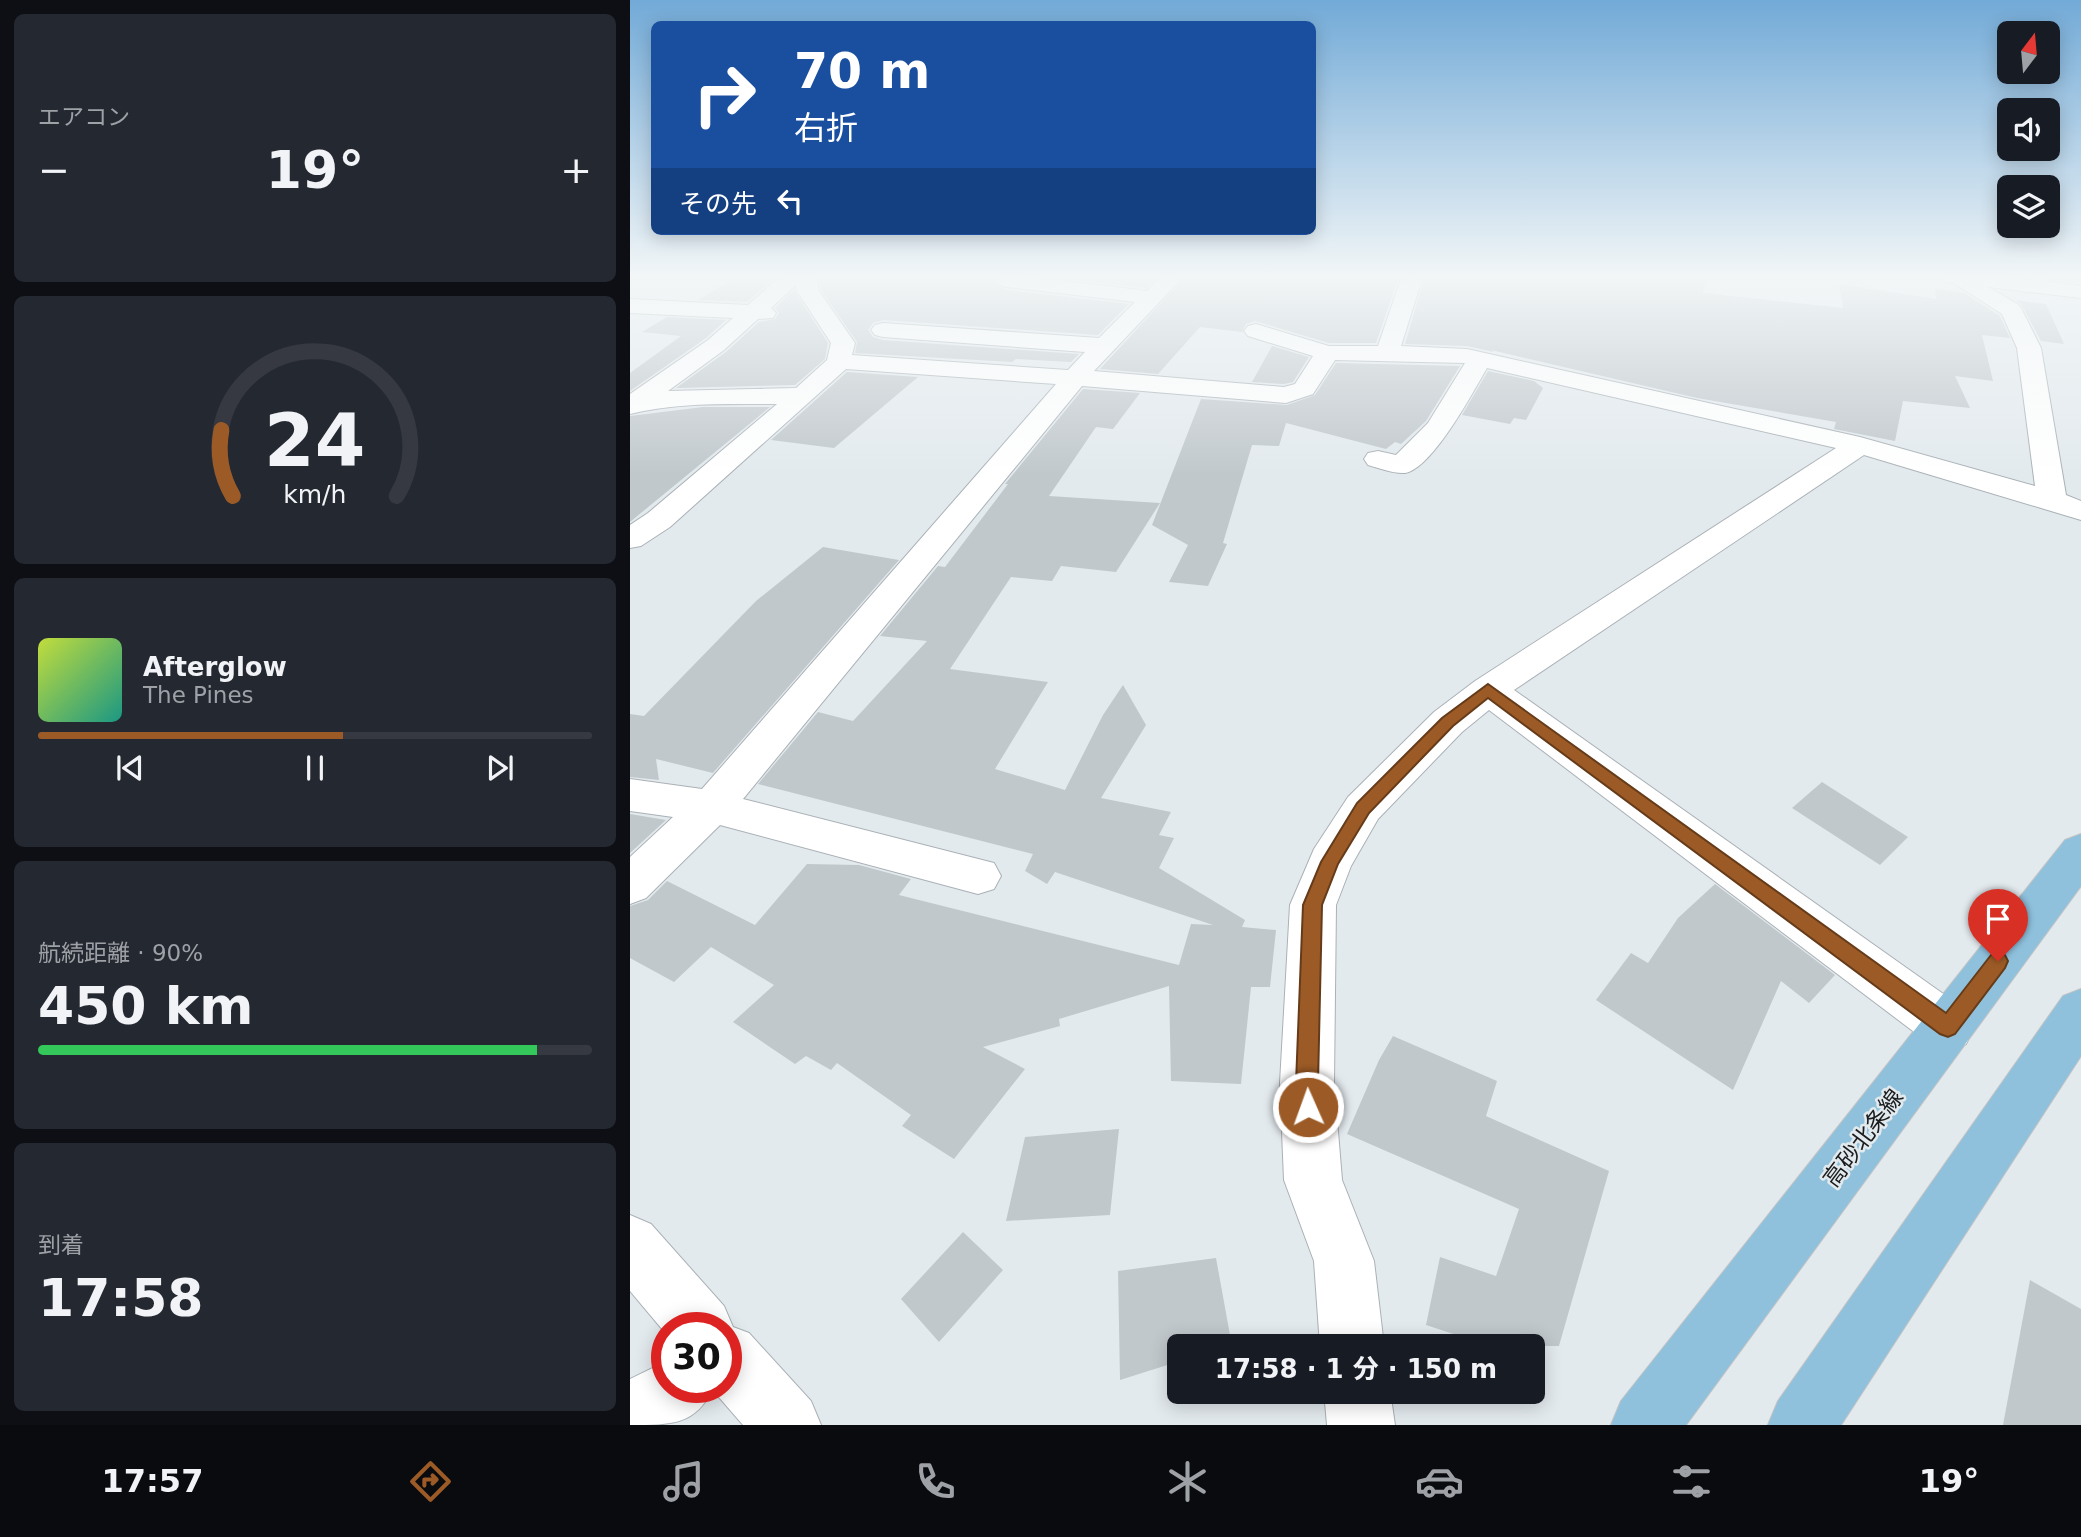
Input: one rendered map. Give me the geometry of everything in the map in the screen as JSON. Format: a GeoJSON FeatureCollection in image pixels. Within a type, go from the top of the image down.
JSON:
{"type":"FeatureCollection","features":[{"type":"Feature","properties":{"kind":"main road","name":"高砂北条線"},"geometry":{"type":"LineString","coordinates":[[1646,1425],[2081,852]]}},
{"type":"Feature","properties":{"kind":"main road"},"geometry":{"type":"LineString","coordinates":[[1802,1425],[2081,1012]]}},
{"type":"Feature","properties":{"kind":"street"},"geometry":{"type":"LineString","coordinates":[[633,404],[719,342]]}},
{"type":"Feature","properties":{"kind":"street"},"geometry":{"type":"LineString","coordinates":[[630,539],[659,520],[802,396],[839,361],[843,342]]}},
{"type":"Feature","properties":{"kind":"street"},"geometry":{"type":"LineString","coordinates":[[953,370],[982,342]]}},
{"type":"Feature","properties":{"kind":"street"},"geometry":{"type":"LineString","coordinates":[[1060,342],[1105,346]]}},
{"type":"Feature","properties":{"kind":"street"},"geometry":{"type":"LineString","coordinates":[[630,885],[712,807],[1108,342]]}},
{"type":"Feature","properties":{"kind":"street"},"geometry":{"type":"LineString","coordinates":[[1299,342],[1320,351],[1426,353],[1480,359],[1860,445],[2052,500],[2081,511]]}},
{"type":"Feature","properties":{"kind":"street"},"geometry":{"type":"LineString","coordinates":[[839,361],[1286,395],[1304,390],[1320,351],[1317,342]]}},
{"type":"Feature","properties":{"kind":"street"},"geometry":{"type":"LineString","coordinates":[[1387,353],[1391,342]]}},
{"type":"Feature","properties":{"kind":"street"},"geometry":{"type":"LineString","coordinates":[[2026,342],[2052,500]]}},
{"type":"Feature","properties":{"kind":"street"},"geometry":{"type":"LineString","coordinates":[[1378,459],[1402,465],[1439,428],[1480,359]]}},
{"type":"Feature","properties":{"kind":"street"},"geometry":{"type":"LineString","coordinates":[[633,404],[687,397],[802,396]]}},
{"type":"Feature","properties":{"kind":"street"},"geometry":{"type":"LineString","coordinates":[[1351,1334],[1344,1261],[1313,1180],[1307,1083],[1313,905],[1330,862],[1363,808],[1448,722],[1488,690],[1860,445]]}},
{"type":"Feature","properties":{"kind":"street"},"geometry":{"type":"LineString","coordinates":[[1488,690],[1948,1027]]}},
{"type":"Feature","properties":{"kind":"street"},"geometry":{"type":"LineString","coordinates":[[630,795],[712,807],[978,876]]}},
{"type":"Feature","properties":{"kind":"street"},"geometry":{"type":"LineString","coordinates":[[630,1245],[679,1312]]}},
{"type":"Feature","properties":{"kind":"street"},"geometry":{"type":"LineString","coordinates":[[742,1385],[787,1425]]}},
{"type":"Feature","properties":{"kind":"street"},"geometry":{"type":"LineString","coordinates":[[630,1415],[651,1401]]}},
{"type":"Feature","properties":{"kind":"street"},"geometry":{"type":"LineString","coordinates":[[1359,1404],[1361,1425]]}},
{"type":"Feature","properties":{"kind":"building"},"geometry":{"type":"Polygon","coordinates":[[[672,342],[700,342],[630,391],[630,373],[672,342]]]}},
{"type":"Feature","properties":{"kind":"building"},"geometry":{"type":"Polygon","coordinates":[[[736,342],[828,343],[825,359],[795,385],[676,388],[736,342]]]}},
{"type":"Feature","properties":{"kind":"building"},"geometry":{"type":"Polygon","coordinates":[[[857,342],[918,342],[1079,354],[1071,362],[1016,359],[1012,362],[855,353],[857,342]]]}},
{"type":"Feature","properties":{"kind":"building"},"geometry":{"type":"Polygon","coordinates":[[[1125,342],[1186,342],[1158,374],[1100,369],[1125,342]]]}},
{"type":"Feature","properties":{"kind":"building"},"geometry":{"type":"Polygon","coordinates":[[[1984,342],[1993,381],[1955,376],[1970,408],[1903,401],[1895,441],[1834,429],[1836,422],[1697,398],[1491,350],[1494,352],[1467,346],[1405,344],[1984,342]]]}},
{"type":"Feature","properties":{"kind":"building"},"geometry":{"type":"Polygon","coordinates":[[[1272,346],[1309,357],[1293,382],[1252,382],[1272,346]]]}},
{"type":"Feature","properties":{"kind":"building"},"geometry":{"type":"Polygon","coordinates":[[[1336,363],[1460,366],[1426,421],[1401,444],[1395,442],[1386,449],[1286,423],[1279,446],[1252,445],[1223,543],[1227,544],[1208,586],[1169,582],[1188,545],[1152,525],[1201,399],[1287,405],[1315,395],[1336,363]]]}},
{"type":"Feature","properties":{"kind":"building"},"geometry":{"type":"Polygon","coordinates":[[[1488,371],[1534,381],[1543,388],[1526,420],[1514,418],[1510,424],[1462,415],[1488,371]]]}},
{"type":"Feature","properties":{"kind":"building"},"geometry":{"type":"Polygon","coordinates":[[[847,372],[918,377],[834,448],[771,440],[847,372]]]}},
{"type":"Feature","properties":{"kind":"building"},"geometry":{"type":"Polygon","coordinates":[[[1083,389],[1140,393],[1113,429],[1096,427],[1049,496],[1160,503],[1116,572],[1061,566],[1052,581],[1011,577],[950,669],[1048,682],[995,769],[1065,790],[1103,715],[1123,685],[1146,725],[1101,798],[1171,812],[1159,835],[1174,838],[1159,868],[1245,920],[1242,927],[1276,930],[1270,987],[1251,987],[1241,1084],[1171,1081],[1169,986],[1059,1019],[1060,1026],[983,1047],[1025,1069],[954,1159],[902,1126],[911,1115],[837,1063],[831,1070],[806,1056],[795,1064],[733,1022],[774,985],[711,947],[674,982],[630,958],[630,906],[648,900],[667,881],[755,925],[807,864],[859,865],[911,879],[899,895],[1179,965],[1191,924],[1213,925],[1055,872],[1047,884],[1025,871],[1033,854],[758,784],[818,712],[853,721],[927,641],[880,636],[938,566],[945,567],[1008,484],[1005,484],[1083,389]]]}},
{"type":"Feature","properties":{"kind":"building"},"geometry":{"type":"Polygon","coordinates":[[[703,407],[770,407],[630,522],[630,416],[703,407]]]}},
{"type":"Feature","properties":{"kind":"building"},"geometry":{"type":"Polygon","coordinates":[[[823,547],[899,560],[713,773],[656,759],[659,780],[630,777],[630,714],[644,716],[756,601],[823,547]]]}},
{"type":"Feature","properties":{"kind":"building"},"geometry":{"type":"Polygon","coordinates":[[[1822,782],[1908,837],[1880,865],[1792,808],[1822,782]]]}},
{"type":"Feature","properties":{"kind":"building"},"geometry":{"type":"Polygon","coordinates":[[[630,814],[666,820],[630,853],[630,814]]]}},
{"type":"Feature","properties":{"kind":"building"},"geometry":{"type":"Polygon","coordinates":[[[1715,884],[1835,975],[1809,1003],[1781,981],[1733,1090],[1596,1000],[1631,953],[1648,963],[1678,918],[1715,884]]]}},
{"type":"Feature","properties":{"kind":"building"},"geometry":{"type":"Polygon","coordinates":[[[1393,1036],[1497,1081],[1486,1116],[1609,1171],[1559,1346],[1545,1346],[1545,1334],[1453,1334],[1426,1325],[1440,1257],[1496,1276],[1519,1209],[1347,1134],[1379,1060],[1393,1036]]]}},
{"type":"Feature","properties":{"kind":"building"},"geometry":{"type":"Polygon","coordinates":[[[1119,1129],[1110,1215],[1006,1221],[1025,1137],[1119,1129]]]}},
{"type":"Feature","properties":{"kind":"building"},"geometry":{"type":"Polygon","coordinates":[[[963,1232],[1003,1270],[939,1342],[901,1299],[963,1232]]]}},
{"type":"Feature","properties":{"kind":"building"},"geometry":{"type":"Polygon","coordinates":[[[1216,1258],[1230,1334],[1167,1334],[1167,1365],[1120,1380],[1118,1271],[1216,1258]]]}},
{"type":"Feature","properties":{"kind":"building"},"geometry":{"type":"Polygon","coordinates":[[[2030,1280],[2081,1309],[2081,1425],[2003,1425],[2030,1280]]]}},
{"type":"Feature","properties":{"kind":"route"},"geometry":{"type":"LineString","coordinates":[[1308,1107],[1313,905],[1330,862],[1363,808],[1448,722],[1488,690],[1948,1027],[1998,961]]}}]}
